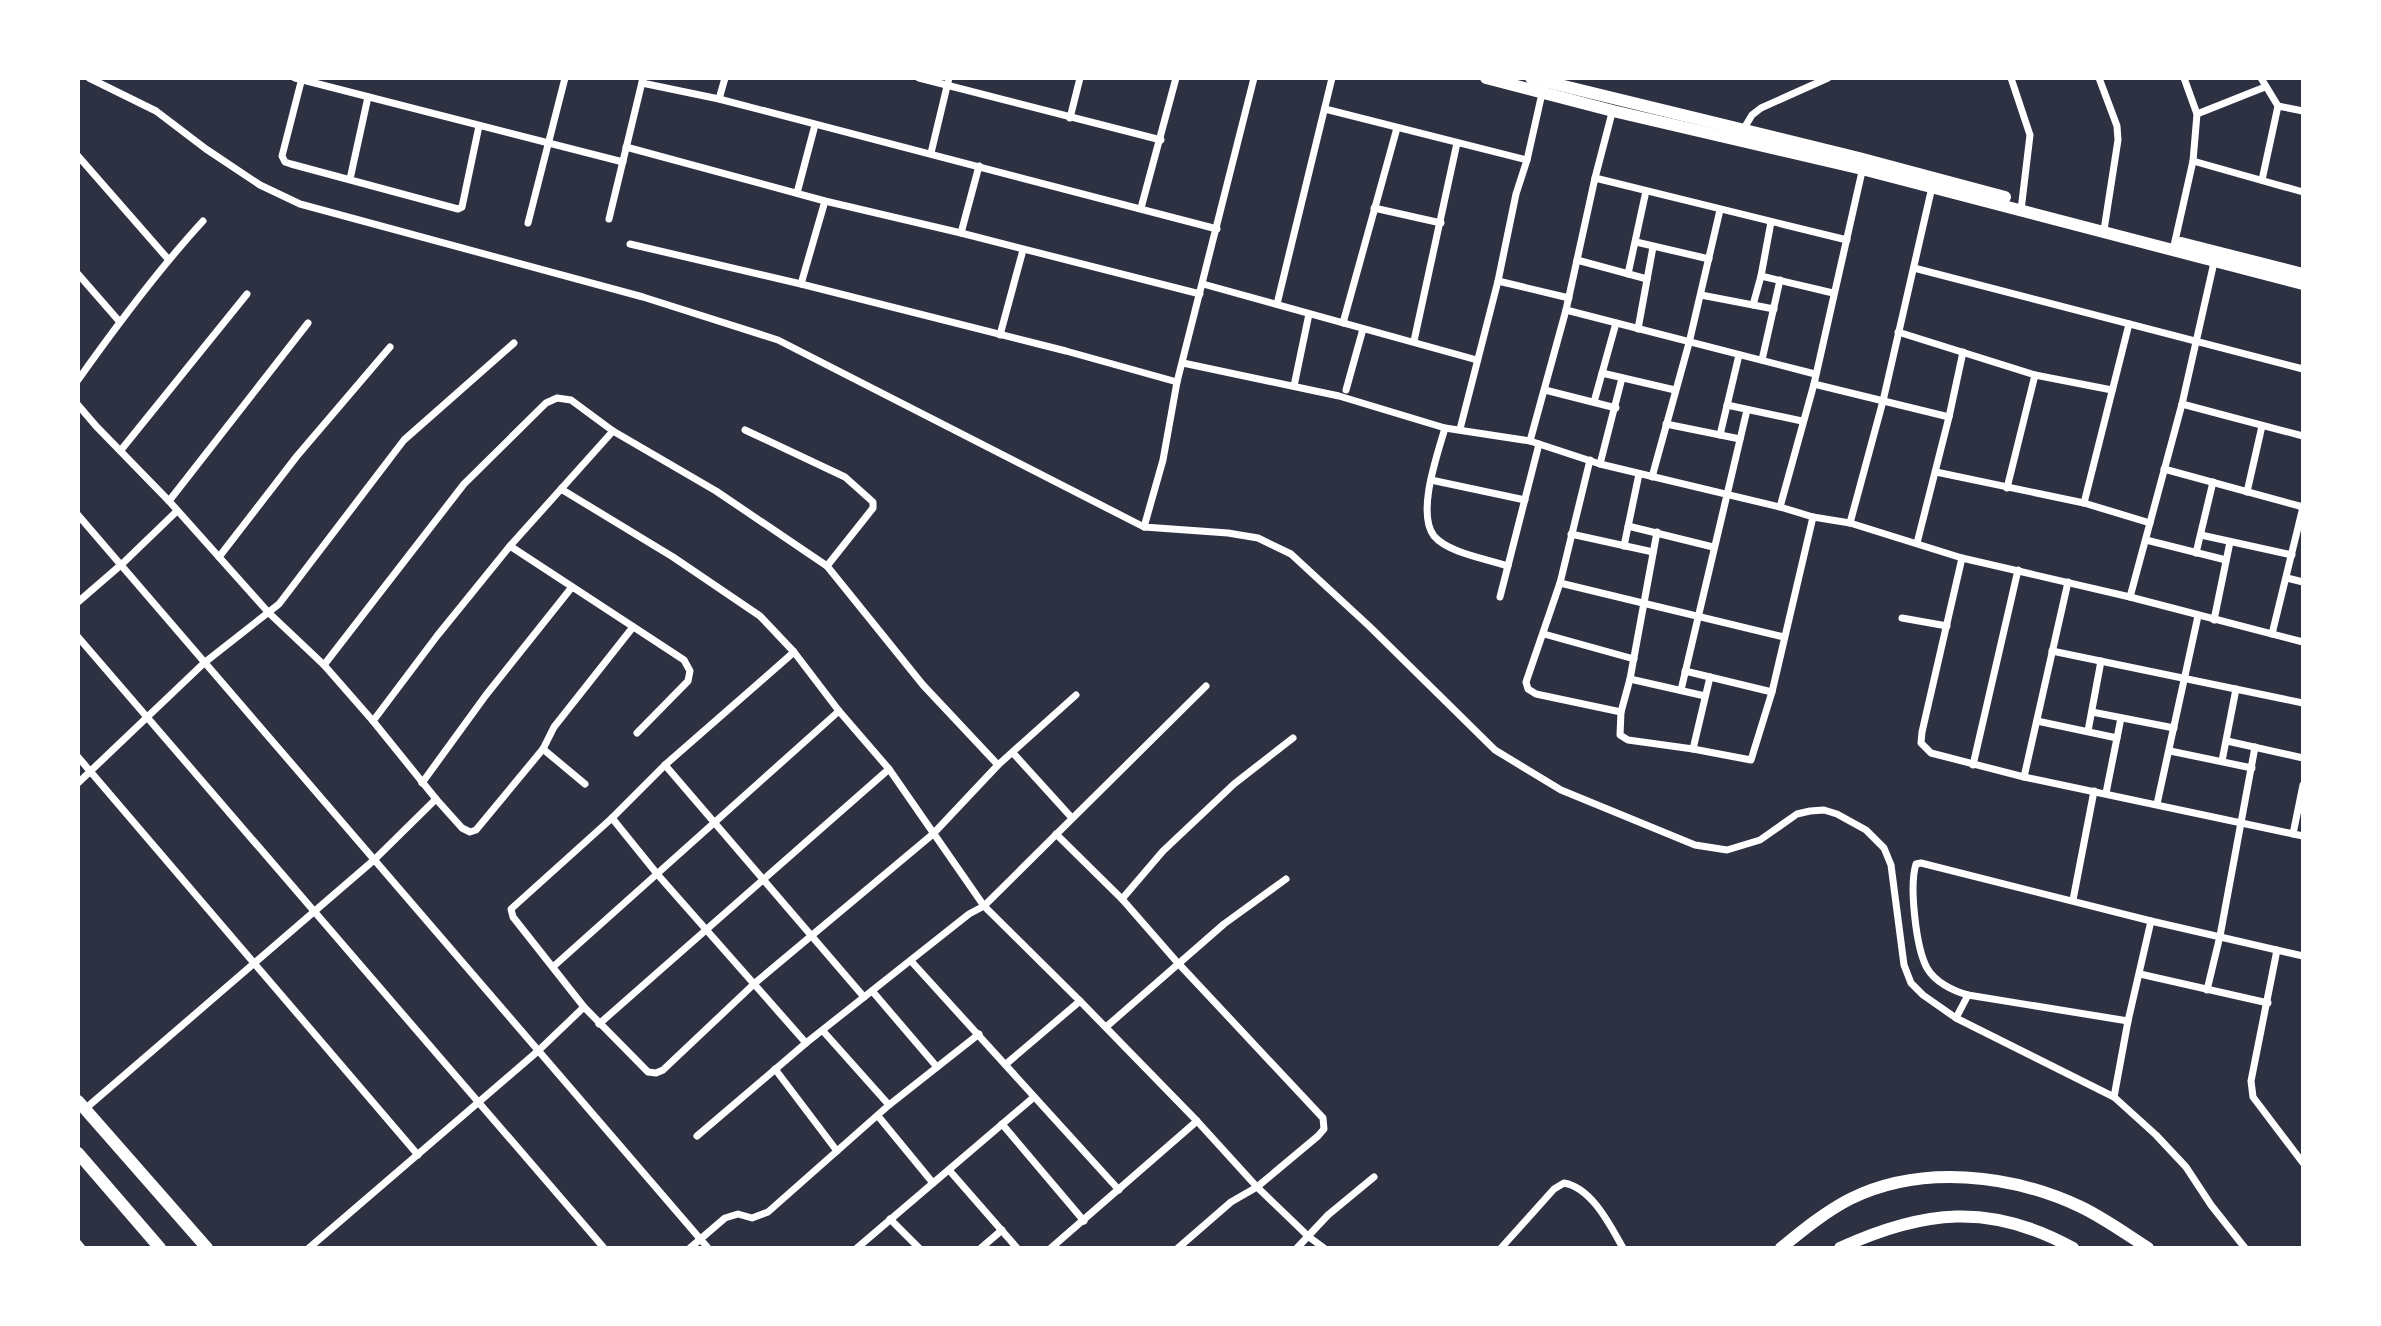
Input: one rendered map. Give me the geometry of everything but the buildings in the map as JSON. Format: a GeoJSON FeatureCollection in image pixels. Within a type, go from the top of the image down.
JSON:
{"type":"FeatureCollection","features":[{"type":"Feature","properties":{"kind":"main road"},"geometry":{"type":"LineString","coordinates":[[1486,78],[1583,91],[1614,105],[1863,164],[2215,257],[2303,284]]}},
{"type":"Feature","properties":{"kind":"main road"},"geometry":{"type":"LineString","coordinates":[[1531,78],[1544,87]]}},
{"type":"Feature","properties":{"kind":"main road"},"geometry":{"type":"LineString","coordinates":[[2215,257],[2303,274]]}},
{"type":"Feature","properties":{"kind":"main road"},"geometry":{"type":"LineString","coordinates":[[81,1105],[207,1248]]}},
{"type":"Feature","properties":{"kind":"main road"},"geometry":{"type":"LineString","coordinates":[[78,1153],[160,1248]]}},
{"type":"Feature","properties":{"kind":"main road"},"geometry":{"type":"LineString","coordinates":[[1781,1248],[1815,1220],[1851,1198],[1883,1187],[1947,1177],[1984,1178],[2029,1187],[2081,1207],[2148,1248]]}},
{"type":"Feature","properties":{"kind":"main road"},"geometry":{"type":"LineString","coordinates":[[1840,1248],[1883,1229],[1930,1217],[1965,1216],[2005,1220],[2050,1235],[2073,1248]]}},
{"type":"Feature","properties":{"kind":"street"},"geometry":{"type":"LineString","coordinates":[[89,78],[156,111],[260,185],[300,204],[643,297],[778,340],[1144,527],[1258,538],[1291,554],[1495,750],[1561,790],[1695,845],[1727,850],[1760,840],[1797,814],[1824,810],[1837,814],[1866,830],[1884,848],[1891,865],[1904,965],[1911,983],[1956,1018],[2114,1097],[2186,1167],[2245,1248]]}},
{"type":"Feature","properties":{"kind":"street"},"geometry":{"type":"LineString","coordinates":[[528,223],[565,78]]}},
{"type":"Feature","properties":{"kind":"street"},"geometry":{"type":"LineString","coordinates":[[719,99],[725,78]]}},
{"type":"Feature","properties":{"kind":"street"},"geometry":{"type":"LineString","coordinates":[[919,78],[948,82],[1070,118],[1161,140]]}},
{"type":"Feature","properties":{"kind":"street"},"geometry":{"type":"LineString","coordinates":[[1070,118],[1080,78]]}},
{"type":"Feature","properties":{"kind":"street"},"geometry":{"type":"LineString","coordinates":[[1141,208],[1176,78]]}},
{"type":"Feature","properties":{"kind":"street"},"geometry":{"type":"LineString","coordinates":[[1144,527],[1163,460],[1177,382],[1254,78]]}},
{"type":"Feature","properties":{"kind":"street"},"geometry":{"type":"LineString","coordinates":[[1277,304],[1332,78]]}},
{"type":"Feature","properties":{"kind":"street"},"geometry":{"type":"LineString","coordinates":[[1741,136],[1752,115],[1761,108],[1828,78]]}},
{"type":"Feature","properties":{"kind":"street"},"geometry":{"type":"LineString","coordinates":[[2011,78],[2030,135],[2022,206]]}},
{"type":"Feature","properties":{"kind":"street"},"geometry":{"type":"LineString","coordinates":[[2099,78],[2117,126],[2118,140],[2104,227]]}},
{"type":"Feature","properties":{"kind":"street"},"geometry":{"type":"LineString","coordinates":[[2174,246],[2193,161],[2197,114],[2184,78]]}},
{"type":"Feature","properties":{"kind":"street"},"geometry":{"type":"LineString","coordinates":[[2261,78],[2278,106],[2303,111]]}},
{"type":"Feature","properties":{"kind":"street"},"geometry":{"type":"LineString","coordinates":[[479,126],[462,207],[458,209],[285,162],[282,156],[299,79],[623,162]]}},
{"type":"Feature","properties":{"kind":"street"},"geometry":{"type":"LineString","coordinates":[[609,219],[643,81],[1217,229]]}},
{"type":"Feature","properties":{"kind":"street"},"geometry":{"type":"LineString","coordinates":[[931,153],[948,82]]}},
{"type":"Feature","properties":{"kind":"street"},"geometry":{"type":"LineString","coordinates":[[1460,429],[1544,87]]}},
{"type":"Feature","properties":{"kind":"street"},"geometry":{"type":"LineString","coordinates":[[2197,114],[2265,87]]}},
{"type":"Feature","properties":{"kind":"street"},"geometry":{"type":"LineString","coordinates":[[350,179],[368,97]]}},
{"type":"Feature","properties":{"kind":"street"},"geometry":{"type":"LineString","coordinates":[[1530,441],[1569,298],[1614,105]]}},
{"type":"Feature","properties":{"kind":"street"},"geometry":{"type":"LineString","coordinates":[[2262,180],[2278,106]]}},
{"type":"Feature","properties":{"kind":"street"},"geometry":{"type":"LineString","coordinates":[[1325,109],[1527,160]]}},
{"type":"Feature","properties":{"kind":"street"},"geometry":{"type":"LineString","coordinates":[[797,193],[815,125]]}},
{"type":"Feature","properties":{"kind":"street"},"geometry":{"type":"LineString","coordinates":[[1343,323],[1397,128]]}},
{"type":"Feature","properties":{"kind":"street"},"geometry":{"type":"LineString","coordinates":[[1414,341],[1457,143]]}},
{"type":"Feature","properties":{"kind":"street"},"geometry":{"type":"LineString","coordinates":[[626,147],[825,201],[1200,294]]}},
{"type":"Feature","properties":{"kind":"street"},"geometry":{"type":"LineString","coordinates":[[78,156],[168,259]]}},
{"type":"Feature","properties":{"kind":"street"},"geometry":{"type":"LineString","coordinates":[[2193,161],[2303,192]]}},
{"type":"Feature","properties":{"kind":"street"},"geometry":{"type":"LineString","coordinates":[[1780,507],[1814,384],[1863,164]]}},
{"type":"Feature","properties":{"kind":"street"},"geometry":{"type":"LineString","coordinates":[[961,233],[979,166]]}},
{"type":"Feature","properties":{"kind":"street"},"geometry":{"type":"LineString","coordinates":[[1595,178],[1847,240]]}},
{"type":"Feature","properties":{"kind":"street"},"geometry":{"type":"LineString","coordinates":[[1850,523],[1883,401],[1933,183]]}},
{"type":"Feature","properties":{"kind":"street"},"geometry":{"type":"LineString","coordinates":[[1628,274],[1646,191]]}},
{"type":"Feature","properties":{"kind":"street"},"geometry":{"type":"LineString","coordinates":[[801,284],[825,201]]}},
{"type":"Feature","properties":{"kind":"street"},"geometry":{"type":"LineString","coordinates":[[1374,208],[1441,223]]}},
{"type":"Feature","properties":{"kind":"street"},"geometry":{"type":"LineString","coordinates":[[1652,477],[1689,343],[1720,210]]}},
{"type":"Feature","properties":{"kind":"street"},"geometry":{"type":"LineString","coordinates":[[78,380],[119,321],[203,221]]}},
{"type":"Feature","properties":{"kind":"street"},"geometry":{"type":"LineString","coordinates":[[1753,305],[1771,222]]}},
{"type":"Feature","properties":{"kind":"street"},"geometry":{"type":"LineString","coordinates":[[1636,242],[1709,259]]}},
{"type":"Feature","properties":{"kind":"street"},"geometry":{"type":"LineString","coordinates":[[630,244],[801,284],[1177,382]]}},
{"type":"Feature","properties":{"kind":"street"},"geometry":{"type":"LineString","coordinates":[[1638,329],[1653,247]]}},
{"type":"Feature","properties":{"kind":"street"},"geometry":{"type":"LineString","coordinates":[[1000,335],[1023,250]]}},
{"type":"Feature","properties":{"kind":"street"},"geometry":{"type":"LineString","coordinates":[[2130,597],[2182,404],[2215,257]]}},
{"type":"Feature","properties":{"kind":"street"},"geometry":{"type":"LineString","coordinates":[[1577,260],[1647,279]]}},
{"type":"Feature","properties":{"kind":"street"},"geometry":{"type":"LineString","coordinates":[[1914,268],[2303,369]]}},
{"type":"Feature","properties":{"kind":"street"},"geometry":{"type":"LineString","coordinates":[[78,274],[119,321]]}},
{"type":"Feature","properties":{"kind":"street"},"geometry":{"type":"LineString","coordinates":[[1761,276],[1833,293]]}},
{"type":"Feature","properties":{"kind":"street"},"geometry":{"type":"LineString","coordinates":[[1762,360],[1780,280]]}},
{"type":"Feature","properties":{"kind":"street"},"geometry":{"type":"LineString","coordinates":[[1498,281],[1569,298]]}},
{"type":"Feature","properties":{"kind":"street"},"geometry":{"type":"LineString","coordinates":[[1203,284],[1477,360]]}},
{"type":"Feature","properties":{"kind":"street"},"geometry":{"type":"LineString","coordinates":[[121,450],[247,294]]}},
{"type":"Feature","properties":{"kind":"street"},"geometry":{"type":"LineString","coordinates":[[1701,295],[1774,309]]}},
{"type":"Feature","properties":{"kind":"street"},"geometry":{"type":"LineString","coordinates":[[1566,310],[1815,374]]}},
{"type":"Feature","properties":{"kind":"street"},"geometry":{"type":"LineString","coordinates":[[1294,386],[1309,314]]}},
{"type":"Feature","properties":{"kind":"street"},"geometry":{"type":"LineString","coordinates":[[169,501],[308,323]]}},
{"type":"Feature","properties":{"kind":"street"},"geometry":{"type":"LineString","coordinates":[[1594,402],[1616,323]]}},
{"type":"Feature","properties":{"kind":"street"},"geometry":{"type":"LineString","coordinates":[[2084,503],[2129,324]]}},
{"type":"Feature","properties":{"kind":"street"},"geometry":{"type":"LineString","coordinates":[[1346,390],[1363,329]]}},
{"type":"Feature","properties":{"kind":"street"},"geometry":{"type":"LineString","coordinates":[[1898,332],[2035,375],[2112,390]]}},
{"type":"Feature","properties":{"kind":"street"},"geometry":{"type":"LineString","coordinates":[[78,783],[204,663],[279,604],[404,440],[514,343]]}},
{"type":"Feature","properties":{"kind":"street"},"geometry":{"type":"LineString","coordinates":[[219,557],[297,456],[390,347]]}},
{"type":"Feature","properties":{"kind":"street"},"geometry":{"type":"LineString","coordinates":[[1917,543],[1963,352]]}},
{"type":"Feature","properties":{"kind":"street"},"geometry":{"type":"LineString","coordinates":[[1720,435],[1739,355]]}},
{"type":"Feature","properties":{"kind":"street"},"geometry":{"type":"LineString","coordinates":[[1183,363],[1339,396],[1445,428],[1530,441],[1600,464],[1813,517],[1850,523],[1962,558],[2303,642]]}},
{"type":"Feature","properties":{"kind":"street"},"geometry":{"type":"LineString","coordinates":[[1602,373],[1675,390]]}},
{"type":"Feature","properties":{"kind":"street"},"geometry":{"type":"LineString","coordinates":[[2007,488],[2035,375]]}},
{"type":"Feature","properties":{"kind":"street"},"geometry":{"type":"LineString","coordinates":[[1600,464],[1622,378]]}},
{"type":"Feature","properties":{"kind":"street"},"geometry":{"type":"LineString","coordinates":[[1814,384],[1949,417]]}},
{"type":"Feature","properties":{"kind":"street"},"geometry":{"type":"LineString","coordinates":[[1545,390],[1616,408]]}},
{"type":"Feature","properties":{"kind":"street"},"geometry":{"type":"LineString","coordinates":[[324,665],[464,484],[546,403],[557,398],[571,400],[613,431],[716,491],[827,566],[923,685],[998,765]]}},
{"type":"Feature","properties":{"kind":"street"},"geometry":{"type":"LineString","coordinates":[[2182,404],[2303,436]]}},
{"type":"Feature","properties":{"kind":"street"},"geometry":{"type":"LineString","coordinates":[[78,405],[269,613],[324,665],[422,783],[462,828],[470,832],[476,830],[543,749],[554,727],[633,627]]}},
{"type":"Feature","properties":{"kind":"street"},"geometry":{"type":"LineString","coordinates":[[1727,405],[1802,421]]}},
{"type":"Feature","properties":{"kind":"street"},"geometry":{"type":"LineString","coordinates":[[1681,690],[1747,410]]}},
{"type":"Feature","properties":{"kind":"street"},"geometry":{"type":"LineString","coordinates":[[1666,424],[1740,439]]}},
{"type":"Feature","properties":{"kind":"street"},"geometry":{"type":"LineString","coordinates":[[2247,492],[2262,426]]}},
{"type":"Feature","properties":{"kind":"street"},"geometry":{"type":"LineString","coordinates":[[1445,428],[1431,480],[1427,510],[1429,526],[1435,538],[1460,551],[1508,566]]}},
{"type":"Feature","properties":{"kind":"street"},"geometry":{"type":"LineString","coordinates":[[745,430],[845,477],[873,502],[873,508],[827,566]]}},
{"type":"Feature","properties":{"kind":"street"},"geometry":{"type":"LineString","coordinates":[[373,721],[510,546],[613,431]]}},
{"type":"Feature","properties":{"kind":"street"},"geometry":{"type":"LineString","coordinates":[[1500,597],[1539,444]]}},
{"type":"Feature","properties":{"kind":"street"},"geometry":{"type":"LineString","coordinates":[[1590,460],[1560,583],[1526,682],[1528,689],[1536,694],[1621,712]]}},
{"type":"Feature","properties":{"kind":"street"},"geometry":{"type":"LineString","coordinates":[[2164,469],[2303,507],[2272,634]]}},
{"type":"Feature","properties":{"kind":"street"},"geometry":{"type":"LineString","coordinates":[[1936,472],[2084,503],[2150,523]]}},
{"type":"Feature","properties":{"kind":"street"},"geometry":{"type":"LineString","coordinates":[[1624,546],[1639,474]]}},
{"type":"Feature","properties":{"kind":"street"},"geometry":{"type":"LineString","coordinates":[[1431,480],[1525,500]]}},
{"type":"Feature","properties":{"kind":"street"},"geometry":{"type":"LineString","coordinates":[[2196,553],[2213,482]]}},
{"type":"Feature","properties":{"kind":"street"},"geometry":{"type":"LineString","coordinates":[[561,489],[673,557],[760,616],[794,652],[889,769],[984,906],[1106,1027],[1257,1187],[1324,1248]]}},
{"type":"Feature","properties":{"kind":"street"},"geometry":{"type":"LineString","coordinates":[[78,602],[177,511]]}},
{"type":"Feature","properties":{"kind":"street"},"geometry":{"type":"LineString","coordinates":[[78,515],[708,1248]]}},
{"type":"Feature","properties":{"kind":"street"},"geometry":{"type":"LineString","coordinates":[[1657,532],[1621,712],[1619,727],[1623,739],[1751,760],[1772,692],[1813,517]]}},
{"type":"Feature","properties":{"kind":"street"},"geometry":{"type":"LineString","coordinates":[[1628,526],[1713,547]]}},
{"type":"Feature","properties":{"kind":"street"},"geometry":{"type":"LineString","coordinates":[[1571,534],[1653,552]]}},
{"type":"Feature","properties":{"kind":"street"},"geometry":{"type":"LineString","coordinates":[[2201,535],[2292,555]]}},
{"type":"Feature","properties":{"kind":"street"},"geometry":{"type":"LineString","coordinates":[[2146,540],[2226,560]]}},
{"type":"Feature","properties":{"kind":"street"},"geometry":{"type":"LineString","coordinates":[[2214,620],[2230,542]]}},
{"type":"Feature","properties":{"kind":"street"},"geometry":{"type":"LineString","coordinates":[[510,546],[684,660],[690,671],[688,681],[637,733]]}},
{"type":"Feature","properties":{"kind":"street"},"geometry":{"type":"LineString","coordinates":[[1962,558],[1921,743],[1931,753],[2024,777],[2303,836]]}},
{"type":"Feature","properties":{"kind":"street"},"geometry":{"type":"LineString","coordinates":[[1973,765],[2018,570]]}},
{"type":"Feature","properties":{"kind":"street"},"geometry":{"type":"LineString","coordinates":[[2287,578],[2303,582]]}},
{"type":"Feature","properties":{"kind":"street"},"geometry":{"type":"LineString","coordinates":[[2024,777],[2068,582]]}},
{"type":"Feature","properties":{"kind":"street"},"geometry":{"type":"LineString","coordinates":[[1560,583],[1784,637]]}},
{"type":"Feature","properties":{"kind":"street"},"geometry":{"type":"LineString","coordinates":[[422,783],[486,695],[572,587]]}},
{"type":"Feature","properties":{"kind":"street"},"geometry":{"type":"LineString","coordinates":[[2157,804],[2198,616]]}},
{"type":"Feature","properties":{"kind":"street"},"geometry":{"type":"LineString","coordinates":[[1902,618],[1947,626]]}},
{"type":"Feature","properties":{"kind":"street"},"geometry":{"type":"LineString","coordinates":[[1544,634],[1634,659]]}},
{"type":"Feature","properties":{"kind":"street"},"geometry":{"type":"LineString","coordinates":[[78,637],[604,1248]]}},
{"type":"Feature","properties":{"kind":"street"},"geometry":{"type":"LineString","coordinates":[[2052,651],[2303,703]]}},
{"type":"Feature","properties":{"kind":"street"},"geometry":{"type":"LineString","coordinates":[[794,652],[665,765],[612,818],[511,909],[513,917],[584,1007],[648,1072],[663,1070],[755,983],[933,834],[998,765],[1076,695]]}},
{"type":"Feature","properties":{"kind":"street"},"geometry":{"type":"LineString","coordinates":[[2088,731],[2101,661]]}},
{"type":"Feature","properties":{"kind":"street"},"geometry":{"type":"LineString","coordinates":[[1685,671],[1772,692]]}},
{"type":"Feature","properties":{"kind":"street"},"geometry":{"type":"LineString","coordinates":[[1693,749],[1710,677]]}},
{"type":"Feature","properties":{"kind":"street"},"geometry":{"type":"LineString","coordinates":[[1630,679],[1705,696]]}},
{"type":"Feature","properties":{"kind":"street"},"geometry":{"type":"LineString","coordinates":[[697,1136],[806,1043],[969,914],[984,906],[1206,686]]}},
{"type":"Feature","properties":{"kind":"street"},"geometry":{"type":"LineString","coordinates":[[2222,761],[2236,689]]}},
{"type":"Feature","properties":{"kind":"street"},"geometry":{"type":"LineString","coordinates":[[554,966],[839,711]]}},
{"type":"Feature","properties":{"kind":"street"},"geometry":{"type":"LineString","coordinates":[[2092,712],[2174,728]]}},
{"type":"Feature","properties":{"kind":"street"},"geometry":{"type":"LineString","coordinates":[[2106,793],[2121,718]]}},
{"type":"Feature","properties":{"kind":"street"},"geometry":{"type":"LineString","coordinates":[[2037,721],[2117,738]]}},
{"type":"Feature","properties":{"kind":"street"},"geometry":{"type":"LineString","coordinates":[[1122,899],[1163,851],[1224,794],[1293,738]]}},
{"type":"Feature","properties":{"kind":"street"},"geometry":{"type":"LineString","coordinates":[[2227,741],[2303,758]]}},
{"type":"Feature","properties":{"kind":"street"},"geometry":{"type":"LineString","coordinates":[[2207,990],[2255,747]]}},
{"type":"Feature","properties":{"kind":"street"},"geometry":{"type":"LineString","coordinates":[[543,749],[585,784]]}},
{"type":"Feature","properties":{"kind":"street"},"geometry":{"type":"LineString","coordinates":[[2170,751],[2252,768]]}},
{"type":"Feature","properties":{"kind":"street"},"geometry":{"type":"LineString","coordinates":[[1013,753],[1072,818]]}},
{"type":"Feature","properties":{"kind":"street"},"geometry":{"type":"LineString","coordinates":[[78,757],[418,1155]]}},
{"type":"Feature","properties":{"kind":"street"},"geometry":{"type":"LineString","coordinates":[[665,765],[864,997]]}},
{"type":"Feature","properties":{"kind":"street"},"geometry":{"type":"LineString","coordinates":[[599,1024],[889,769]]}},
{"type":"Feature","properties":{"kind":"street"},"geometry":{"type":"LineString","coordinates":[[2293,834],[2303,785]]}},
{"type":"Feature","properties":{"kind":"street"},"geometry":{"type":"LineString","coordinates":[[2073,900],[2094,791]]}},
{"type":"Feature","properties":{"kind":"street"},"geometry":{"type":"LineString","coordinates":[[81,1105],[314,912],[374,860],[436,799]]}},
{"type":"Feature","properties":{"kind":"street"},"geometry":{"type":"LineString","coordinates":[[612,818],[806,1043]]}},
{"type":"Feature","properties":{"kind":"street"},"geometry":{"type":"LineString","coordinates":[[1056,834],[1122,899],[1323,1118],[1324,1129],[1318,1136],[1257,1187],[1231,1202],[1178,1248]]}},
{"type":"Feature","properties":{"kind":"street"},"geometry":{"type":"LineString","coordinates":[[2128,1021],[1968,995],[1946,987],[1928,970],[1917,932],[1916,864],[2303,956]]}},
{"type":"Feature","properties":{"kind":"street"},"geometry":{"type":"LineString","coordinates":[[1106,1027],[1177,962],[1286,879]]}},
{"type":"Feature","properties":{"kind":"street"},"geometry":{"type":"LineString","coordinates":[[2114,1097],[2151,921]]}},
{"type":"Feature","properties":{"kind":"street"},"geometry":{"type":"LineString","coordinates":[[2277,950],[2251,1081],[2253,1097],[2303,1163]]}},
{"type":"Feature","properties":{"kind":"street"},"geometry":{"type":"LineString","coordinates":[[911,961],[1119,1190]]}},
{"type":"Feature","properties":{"kind":"street"},"geometry":{"type":"LineString","coordinates":[[2140,974],[2268,1003]]}},
{"type":"Feature","properties":{"kind":"street"},"geometry":{"type":"LineString","coordinates":[[873,992],[937,1067]]}},
{"type":"Feature","properties":{"kind":"street"},"geometry":{"type":"LineString","coordinates":[[1956,1018],[1968,995]]}},
{"type":"Feature","properties":{"kind":"street"},"geometry":{"type":"LineString","coordinates":[[1006,1064],[1080,1001]]}},
{"type":"Feature","properties":{"kind":"street"},"geometry":{"type":"LineString","coordinates":[[309,1248],[479,1103],[584,1007]]}},
{"type":"Feature","properties":{"kind":"street"},"geometry":{"type":"LineString","coordinates":[[823,1031],[889,1105]]}},
{"type":"Feature","properties":{"kind":"street"},"geometry":{"type":"LineString","coordinates":[[690,1248],[725,1218],[738,1214],[752,1218],[768,1212],[889,1105],[979,1034]]}},
{"type":"Feature","properties":{"kind":"street"},"geometry":{"type":"LineString","coordinates":[[775,1069],[837,1151]]}},
{"type":"Feature","properties":{"kind":"street"},"geometry":{"type":"LineString","coordinates":[[857,1248],[1034,1097]]}},
{"type":"Feature","properties":{"kind":"street"},"geometry":{"type":"LineString","coordinates":[[878,1116],[933,1183]]}},
{"type":"Feature","properties":{"kind":"street"},"geometry":{"type":"LineString","coordinates":[[1051,1248],[1197,1121]]}},
{"type":"Feature","properties":{"kind":"street"},"geometry":{"type":"LineString","coordinates":[[1002,1124],[1084,1221]]}},
{"type":"Feature","properties":{"kind":"street"},"geometry":{"type":"LineString","coordinates":[[949,1170],[1017,1248]]}},
{"type":"Feature","properties":{"kind":"street"},"geometry":{"type":"LineString","coordinates":[[1297,1248],[1328,1215],[1374,1177]]}},
{"type":"Feature","properties":{"kind":"street"},"geometry":{"type":"LineString","coordinates":[[1501,1248],[1554,1189],[1564,1183],[1587,1195],[1609,1223],[1623,1248]]}},
{"type":"Feature","properties":{"kind":"street"},"geometry":{"type":"LineString","coordinates":[[890,1219],[919,1248]]}},
{"type":"Feature","properties":{"kind":"street"},"geometry":{"type":"LineString","coordinates":[[981,1248],[1002,1230]]}},
{"type":"Feature","properties":{"kind":"street"},"geometry":{"type":"LineString","coordinates":[[78,1243],[82,1248]]}}]}
